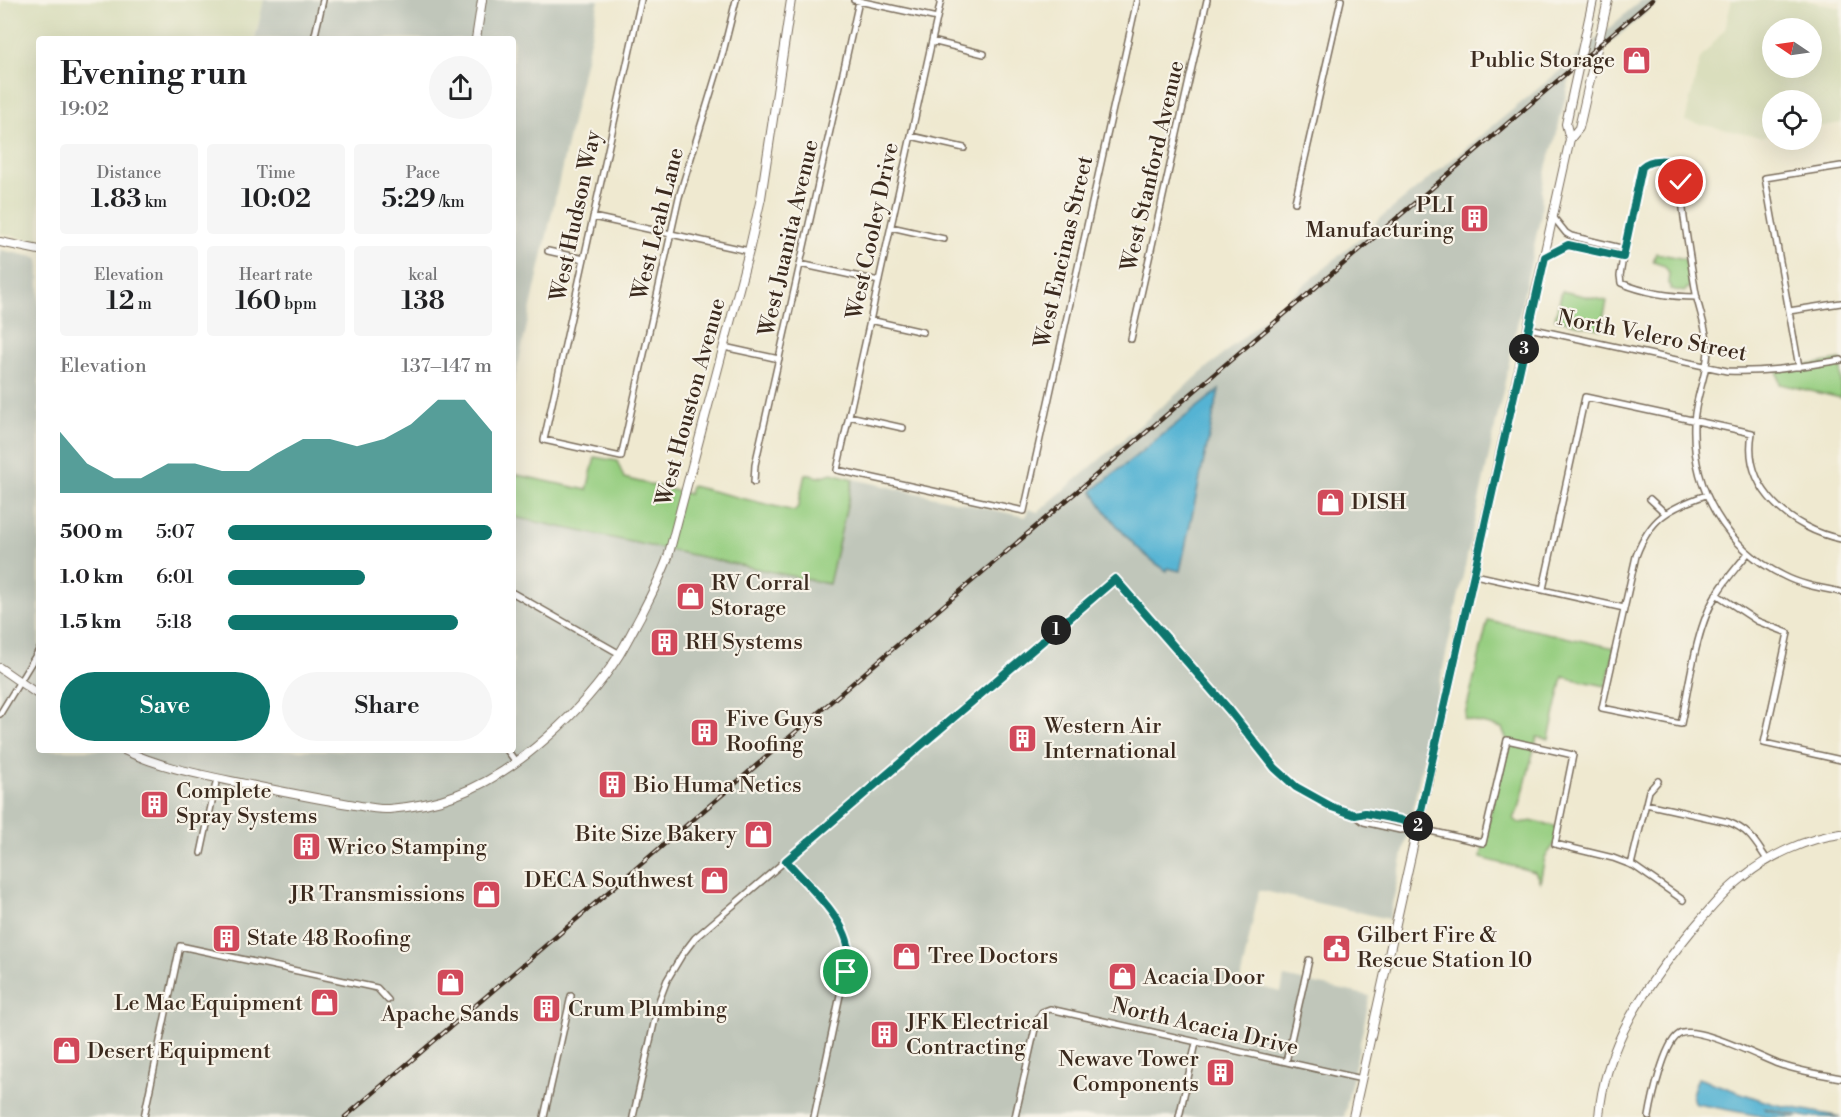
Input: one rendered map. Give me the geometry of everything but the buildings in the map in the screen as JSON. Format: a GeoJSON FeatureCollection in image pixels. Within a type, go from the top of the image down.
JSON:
{"type":"FeatureCollection","features":[{"type":"Feature","properties":{"kind":"street"},"geometry":{"type":"LineString","coordinates":[[315,36],[323,0]]}},
{"type":"Feature","properties":{"kind":"street"},"geometry":{"type":"LineString","coordinates":[[476,36],[482,0]]}},
{"type":"Feature","properties":{"kind":"street","name":"West Hudson Way"},"geometry":{"type":"LineString","coordinates":[[544,440],[641,0]]}},
{"type":"Feature","properties":{"kind":"street","name":"West Leah Lane"},"geometry":{"type":"LineString","coordinates":[[544,440],[621,457],[679,197],[722,56],[736,0]]}},
{"type":"Feature","properties":{"kind":"street","name":"West Houston Avenue"},"geometry":{"type":"LineString","coordinates":[[134,753],[182,771],[321,800],[387,809],[421,805],[457,795],[486,781],[516,762],[542,742],[597,686],[620,654],[661,577],[668,557],[749,251],[764,183],[791,0]]}},
{"type":"Feature","properties":{"kind":"street","name":"West Cooley Drive"},"geometry":{"type":"LineString","coordinates":[[837,470],[941,0]]}},
{"type":"Feature","properties":{"kind":"street","name":"West Encinas Street"},"geometry":{"type":"LineString","coordinates":[[837,470],[1024,511],[1137,0]]}},
{"type":"Feature","properties":{"kind":"street","name":"West Stanford Avenue"},"geometry":{"type":"LineString","coordinates":[[1131,339],[1207,0]]}},
{"type":"Feature","properties":{"kind":"street"},"geometry":{"type":"LineString","coordinates":[[1295,202],[1341,0]]}},
{"type":"Feature","properties":{"kind":"street"},"geometry":{"type":"LineString","coordinates":[[1570,140],[1566,124],[1593,0]]}},
{"type":"Feature","properties":{"kind":"street"},"geometry":{"type":"LineString","coordinates":[[1353,1117],[1570,140],[1579,128],[1608,0]]}},
{"type":"Feature","properties":{"kind":"street"},"geometry":{"type":"LineString","coordinates":[[856,1],[937,18]]}},
{"type":"Feature","properties":{"kind":"street","name":"West Juanita Avenue"},"geometry":{"type":"LineString","coordinates":[[754,482],[755,465],[856,1]]}},
{"type":"Feature","properties":{"kind":"street"},"geometry":{"type":"LineString","coordinates":[[932,41],[984,54]]}},
{"type":"Feature","properties":{"kind":"street"},"geometry":{"type":"LineString","coordinates":[[911,136],[964,148]]}},
{"type":"Feature","properties":{"kind":"street"},"geometry":{"type":"LineString","coordinates":[[1697,297],[1674,297],[1621,283],[1623,257],[1642,167],[1647,162],[1660,160],[1678,166],[1681,172],[1680,194],[1697,297],[1708,347],[1694,422],[1694,448],[1698,472],[1706,495],[1717,517],[1730,535],[1748,553],[1766,566],[1785,577],[1808,585],[1841,592]]}},
{"type":"Feature","properties":{"kind":"street"},"geometry":{"type":"LineString","coordinates":[[1799,367],[1765,178],[1841,166]]}},
{"type":"Feature","properties":{"kind":"street"},"geometry":{"type":"LineString","coordinates":[[593,217],[749,251]]}},
{"type":"Feature","properties":{"kind":"street"},"geometry":{"type":"LineString","coordinates":[[1554,218],[1571,236],[1625,249]]}},
{"type":"Feature","properties":{"kind":"street"},"geometry":{"type":"LineString","coordinates":[[891,227],[944,239]]}},
{"type":"Feature","properties":{"kind":"street"},"geometry":{"type":"LineString","coordinates":[[0,242],[36,249]]}},
{"type":"Feature","properties":{"kind":"street"},"geometry":{"type":"LineString","coordinates":[[1545,257],[1568,245],[1623,257]]}},
{"type":"Feature","properties":{"kind":"street"},"geometry":{"type":"LineString","coordinates":[[548,251],[584,259]]}},
{"type":"Feature","properties":{"kind":"street"},"geometry":{"type":"LineString","coordinates":[[800,264],[879,281]]}},
{"type":"Feature","properties":{"kind":"street"},"geometry":{"type":"LineString","coordinates":[[1790,311],[1841,303]]}},
{"type":"Feature","properties":{"kind":"street"},"geometry":{"type":"LineString","coordinates":[[870,320],[923,332]]}},
{"type":"Feature","properties":{"kind":"street","name":"North Velero Street"},"geometry":{"type":"LineString","coordinates":[[1529,328],[1727,371],[1751,372],[1841,360]]}},
{"type":"Feature","properties":{"kind":"street"},"geometry":{"type":"LineString","coordinates":[[724,347],[778,359]]}},
{"type":"Feature","properties":{"kind":"street"},"geometry":{"type":"LineString","coordinates":[[1543,589],[1585,397],[1752,433],[1749,447],[1752,463],[1759,481],[1771,500],[1784,514],[1804,527],[1822,535],[1841,539]]}},
{"type":"Feature","properties":{"kind":"street"},"geometry":{"type":"LineString","coordinates":[[849,416],[903,428]]}},
{"type":"Feature","properties":{"kind":"street"},"geometry":{"type":"LineString","coordinates":[[1706,495],[1665,513],[1651,526],[1642,540],[1636,555],[1602,708],[1681,724],[1706,613],[1716,594],[1748,553]]}},
{"type":"Feature","properties":{"kind":"street"},"geometry":{"type":"LineString","coordinates":[[1650,499],[1665,513]]}},
{"type":"Feature","properties":{"kind":"street"},"geometry":{"type":"LineString","coordinates":[[1475,574],[1624,608]]}},
{"type":"Feature","properties":{"kind":"street"},"geometry":{"type":"LineString","coordinates":[[633,1117],[659,1001],[667,980],[695,938],[1115,579],[1230,711],[1275,768],[1296,787],[1332,807],[1355,815],[1364,822],[1400,830],[1417,828]]}},
{"type":"Feature","properties":{"kind":"street"},"geometry":{"type":"LineString","coordinates":[[516,594],[620,654]]}},
{"type":"Feature","properties":{"kind":"street"},"geometry":{"type":"LineString","coordinates":[[1716,594],[1757,621],[1788,633],[1764,743],[1841,760]]}},
{"type":"Feature","properties":{"kind":"street"},"geometry":{"type":"LineString","coordinates":[[0,714],[36,654]]}},
{"type":"Feature","properties":{"kind":"street"},"geometry":{"type":"LineString","coordinates":[[0,668],[36,693]]}},
{"type":"Feature","properties":{"kind":"street"},"geometry":{"type":"LineString","coordinates":[[1355,815],[1365,813],[1401,820],[1417,828],[1483,843],[1508,740],[1573,755],[1555,844],[1613,858],[1631,865],[1683,900]]}},
{"type":"Feature","properties":{"kind":"street"},"geometry":{"type":"LineString","coordinates":[[509,753],[516,762]]}},
{"type":"Feature","properties":{"kind":"street"},"geometry":{"type":"LineString","coordinates":[[201,853],[217,778]]}},
{"type":"Feature","properties":{"kind":"street"},"geometry":{"type":"LineString","coordinates":[[1631,865],[1649,790],[1658,781]]}},
{"type":"Feature","properties":{"kind":"street"},"geometry":{"type":"LineString","coordinates":[[1646,804],[1728,822],[1740,827],[1751,836],[1768,861]]}},
{"type":"Feature","properties":{"kind":"street"},"geometry":{"type":"LineString","coordinates":[[1599,1117],[1607,1077],[1636,1005],[1670,957],[1717,901],[1742,878],[1768,861],[1798,845],[1841,834]]}},
{"type":"Feature","properties":{"kind":"street"},"geometry":{"type":"LineString","coordinates":[[786,861],[837,918],[845,934],[849,953],[814,1117]]}},
{"type":"Feature","properties":{"kind":"street"},"geometry":{"type":"LineString","coordinates":[[144,1117],[180,946],[378,988],[388,1000]]}},
{"type":"Feature","properties":{"kind":"street"},"geometry":{"type":"LineString","coordinates":[[1286,1062],[1310,960]]}},
{"type":"Feature","properties":{"kind":"street"},"geometry":{"type":"LineString","coordinates":[[544,1117],[571,996]]}},
{"type":"Feature","properties":{"kind":"street","name":"North Acacia Drive"},"geometry":{"type":"LineString","coordinates":[[1015,1117],[1037,1020],[1042,1012],[1050,1010],[1362,1079]]}},
{"type":"Feature","properties":{"kind":"street"},"geometry":{"type":"LineString","coordinates":[[1649,1117],[1657,1082],[1669,1047],[1677,1035],[1684,1032],[1697,1032],[1778,1064],[1841,1078]]}},
{"type":"Feature","properties":{"kind":"street"},"geometry":{"type":"LineString","coordinates":[[1179,1117],[1196,1043]]}},
{"type":"Feature","properties":{"kind":"shaded area"},"geometry":{"type":"Polygon","coordinates":[[[3,0],[264,0],[255,36],[36,36],[36,241],[0,233],[0,11],[3,0]]]}},
{"type":"Feature","properties":{"kind":"shaded area"},"geometry":{"type":"Polygon","coordinates":[[[264,0],[599,0],[516,374],[516,36],[256,36],[264,0]]]}},
{"type":"Feature","properties":{"kind":"shaded area"},"geometry":{"type":"Polygon","coordinates":[[[1641,0],[1661,0],[1570,77],[1555,141],[1547,164],[1542,190],[1541,214],[1389,919],[1259,890],[1240,982],[1281,992],[1284,977],[1370,996],[1344,1117],[0,1117],[0,250],[36,257],[36,753],[516,753],[516,518],[829,584],[853,479],[1026,517],[1028,509],[1038,512],[1376,222],[1573,60],[1641,0]]]}},
{"type":"Feature","properties":{"kind":"shaded area"},"geometry":{"type":"Polygon","coordinates":[[[1732,0],[1804,0],[1841,8],[1841,123],[1822,126],[1822,90],[1762,90],[1762,137],[1685,121],[1700,59],[1725,29],[1732,0]]]}},
{"type":"Feature","properties":{"kind":"green space"},"geometry":{"type":"Polygon","coordinates":[[[1656,253],[1685,259],[1690,286],[1684,292],[1671,289],[1671,285],[1668,284],[1669,273],[1665,266],[1653,262],[1656,253]]]}},
{"type":"Feature","properties":{"kind":"green space"},"geometry":{"type":"Polygon","coordinates":[[[1562,291],[1607,301],[1601,329],[1555,319],[1562,291]]]}},
{"type":"Feature","properties":{"kind":"green space"},"geometry":{"type":"Polygon","coordinates":[[[1841,360],[1841,398],[1780,384],[1777,370],[1841,360]]]}},
{"type":"Feature","properties":{"kind":"green space"},"geometry":{"type":"Polygon","coordinates":[[[595,457],[617,461],[624,478],[689,494],[691,486],[794,511],[798,507],[805,474],[819,477],[832,473],[853,479],[829,584],[516,518],[516,475],[587,490],[595,457]]]}},
{"type":"Feature","properties":{"kind":"green space"},"geometry":{"type":"Polygon","coordinates":[[[1488,620],[1615,648],[1606,686],[1563,677],[1549,739],[1537,737],[1520,805],[1514,819],[1519,823],[1534,821],[1558,827],[1555,844],[1545,857],[1540,882],[1535,872],[1481,858],[1507,740],[1502,728],[1464,719],[1488,620]]]}},
{"type":"Feature","properties":{"kind":"water"},"geometry":{"type":"Polygon","coordinates":[[[1219,390],[1180,571],[1168,568],[1167,571],[1156,564],[1125,535],[1092,491],[1219,390]]]}},
{"type":"Feature","properties":{"kind":"water"},"geometry":{"type":"Polygon","coordinates":[[[1698,1078],[1773,1104],[1841,1117],[1808,1117],[1765,1108],[1798,1117],[1766,1117],[1697,1104],[1694,1103],[1692,1094],[1698,1078]]]}},
{"type":"Feature","properties":{"kind":"railway"},"geometry":{"type":"LineString","coordinates":[[345,1117],[1652,0]]}},
{"type":"Feature","properties":{"kind":"place","name":"Public Storage"},"geometry":{"type":"Point","coordinates":[1636,60]}},
{"type":"Feature","properties":{"kind":"place","name":"PLI Manufacturing"},"geometry":{"type":"Point","coordinates":[1475,218]}},
{"type":"Feature","properties":{"kind":"place","name":"DISH"},"geometry":{"type":"Point","coordinates":[1330,502]}},
{"type":"Feature","properties":{"kind":"place","name":"RV Corral Storage"},"geometry":{"type":"Point","coordinates":[690,596]}},
{"type":"Feature","properties":{"kind":"place","name":"RH Systems"},"geometry":{"type":"Point","coordinates":[664,642]}},
{"type":"Feature","properties":{"kind":"place","name":"Five Guys Roofing"},"geometry":{"type":"Point","coordinates":[705,732]}},
{"type":"Feature","properties":{"kind":"place","name":"Western Air International"},"geometry":{"type":"Point","coordinates":[1023,739]}},
{"type":"Feature","properties":{"kind":"place","name":"Bio Huma Netics"},"geometry":{"type":"Point","coordinates":[613,785]}},
{"type":"Feature","properties":{"kind":"place","name":"Complete Spray Systems"},"geometry":{"type":"Point","coordinates":[155,804]}},
{"type":"Feature","properties":{"kind":"place","name":"Bite Size Bakery"},"geometry":{"type":"Point","coordinates":[758,834]}},
{"type":"Feature","properties":{"kind":"place","name":"Wrico Stamping"},"geometry":{"type":"Point","coordinates":[306,847]}},
{"type":"Feature","properties":{"kind":"place","name":"DECA Southwest"},"geometry":{"type":"Point","coordinates":[715,880]}},
{"type":"Feature","properties":{"kind":"place","name":"JR Transmissions"},"geometry":{"type":"Point","coordinates":[486,894]}},
{"type":"Feature","properties":{"kind":"place","name":"State 48 Roofing"},"geometry":{"type":"Point","coordinates":[226,938]}},
{"type":"Feature","properties":{"kind":"place","name":"Gilbert Fire & Rescue Station 10"},"geometry":{"type":"Point","coordinates":[1336,948]}},
{"type":"Feature","properties":{"kind":"place","name":"Tree Doctors"},"geometry":{"type":"Point","coordinates":[907,956]}},
{"type":"Feature","properties":{"kind":"place","name":"Acacia Door"},"geometry":{"type":"Point","coordinates":[1122,977]}},
{"type":"Feature","properties":{"kind":"place","name":"Apache Sands"},"geometry":{"type":"Point","coordinates":[450,982]}},
{"type":"Feature","properties":{"kind":"place","name":"Le Mac Equipment"},"geometry":{"type":"Point","coordinates":[324,1003]}},
{"type":"Feature","properties":{"kind":"place","name":"Crum Plumbing"},"geometry":{"type":"Point","coordinates":[547,1009]}},
{"type":"Feature","properties":{"kind":"place","name":"JFK Electrical Contracting"},"geometry":{"type":"Point","coordinates":[885,1035]}},
{"type":"Feature","properties":{"kind":"place","name":"Desert Equipment"},"geometry":{"type":"Point","coordinates":[66,1051]}},
{"type":"Feature","properties":{"kind":"place","name":"Newave Tower Components"},"geometry":{"type":"Point","coordinates":[1220,1072]}},
{"type":"Feature","properties":{"kind":"route"},"geometry":{"type":"LineString","coordinates":[[846,972],[849,953],[845,934],[837,918],[786,861],[1115,579],[1230,711],[1275,768],[1296,787],[1332,807],[1355,815],[1365,813],[1401,820],[1417,828],[1545,257],[1568,245],[1623,257],[1642,167],[1647,162],[1660,160],[1678,166],[1681,172],[1681,182]]}}]}
